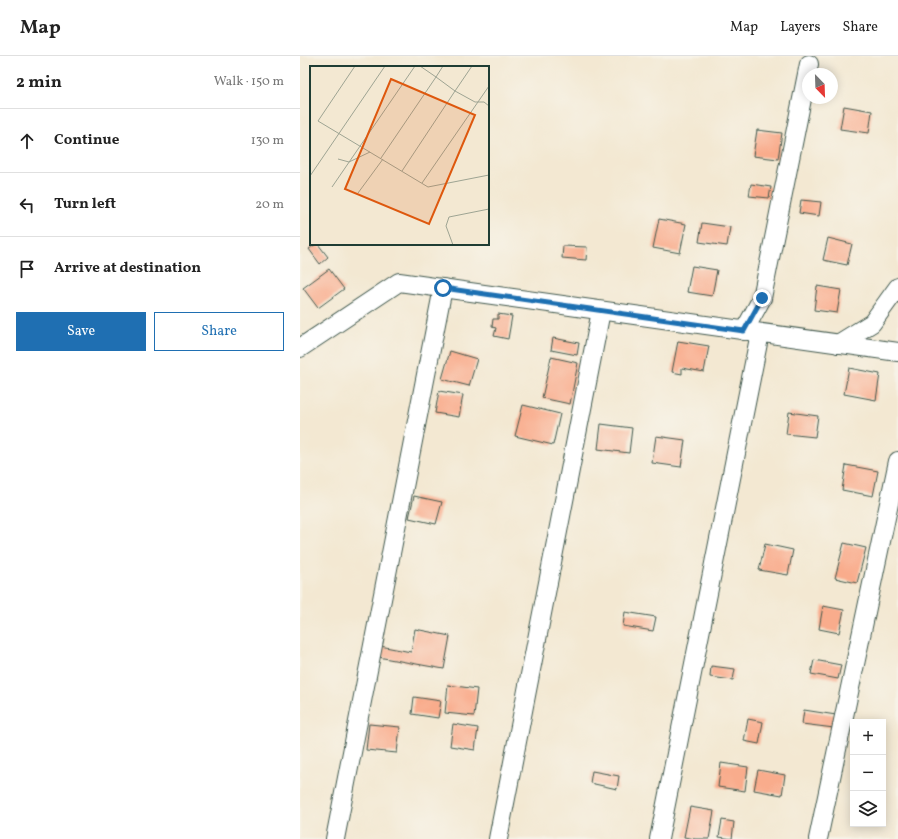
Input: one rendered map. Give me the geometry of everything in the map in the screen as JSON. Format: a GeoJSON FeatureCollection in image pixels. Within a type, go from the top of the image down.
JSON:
{"type":"FeatureCollection","features":[{"type":"Feature","properties":{"kind":"street"},"geometry":{"type":"LineString","coordinates":[[659,839],[752,332],[762,298],[809,64]]}},
{"type":"Feature","properties":{"kind":"street"},"geometry":{"type":"LineString","coordinates":[[300,348],[399,282],[898,352]]}},
{"type":"Feature","properties":{"kind":"street"},"geometry":{"type":"LineString","coordinates":[[838,344],[872,322],[898,287]]}},
{"type":"Feature","properties":{"kind":"street"},"geometry":{"type":"LineString","coordinates":[[334,839],[443,288]]}},
{"type":"Feature","properties":{"kind":"street"},"geometry":{"type":"LineString","coordinates":[[498,839],[601,311]]}},
{"type":"Feature","properties":{"kind":"street"},"geometry":{"type":"LineString","coordinates":[[818,839],[898,461]]}},
{"type":"Feature","properties":{"kind":"building"},"geometry":{"type":"Polygon","coordinates":[[[844,106],[872,111],[869,133],[840,129],[844,106]]]}},
{"type":"Feature","properties":{"kind":"building"},"geometry":{"type":"Polygon","coordinates":[[[757,130],[782,133],[778,159],[753,156],[757,130]]]}},
{"type":"Feature","properties":{"kind":"building"},"geometry":{"type":"Polygon","coordinates":[[[751,184],[771,187],[769,198],[749,196],[751,184]]]}},
{"type":"Feature","properties":{"kind":"building"},"geometry":{"type":"Polygon","coordinates":[[[801,200],[821,202],[819,216],[799,213],[801,200]]]}},
{"type":"Feature","properties":{"kind":"building"},"geometry":{"type":"Polygon","coordinates":[[[659,219],[686,224],[680,253],[653,248],[659,219]]]}},
{"type":"Feature","properties":{"kind":"building"},"geometry":{"type":"Polygon","coordinates":[[[702,223],[730,227],[727,246],[699,242],[702,223]]]}},
{"type":"Feature","properties":{"kind":"building"},"geometry":{"type":"Polygon","coordinates":[[[828,238],[852,244],[847,265],[823,260],[828,238]]]}},
{"type":"Feature","properties":{"kind":"building"},"geometry":{"type":"Polygon","coordinates":[[[315,245],[319,245],[328,257],[320,264],[309,249],[315,245]]]}},
{"type":"Feature","properties":{"kind":"building"},"geometry":{"type":"Polygon","coordinates":[[[563,246],[587,247],[586,260],[562,258],[563,246]]]}},
{"type":"Feature","properties":{"kind":"building"},"geometry":{"type":"Polygon","coordinates":[[[692,266],[717,270],[712,296],[687,292],[692,266]]]}},
{"type":"Feature","properties":{"kind":"building"},"geometry":{"type":"Polygon","coordinates":[[[329,269],[344,289],[318,308],[303,288],[329,269]]]}},
{"type":"Feature","properties":{"kind":"building"},"geometry":{"type":"Polygon","coordinates":[[[817,286],[841,290],[837,313],[814,310],[817,286]]]}},
{"type":"Feature","properties":{"kind":"building"},"geometry":{"type":"Polygon","coordinates":[[[498,314],[512,316],[508,339],[494,336],[496,328],[492,327],[493,319],[498,319],[498,314]]]}},
{"type":"Feature","properties":{"kind":"building"},"geometry":{"type":"Polygon","coordinates":[[[553,338],[579,343],[577,355],[551,350],[553,338]]]}},
{"type":"Feature","properties":{"kind":"building"},"geometry":{"type":"Polygon","coordinates":[[[678,341],[709,346],[704,372],[682,368],[682,374],[672,372],[678,341]]]}},
{"type":"Feature","properties":{"kind":"building"},"geometry":{"type":"Polygon","coordinates":[[[450,351],[477,359],[469,386],[442,379],[450,351]]]}},
{"type":"Feature","properties":{"kind":"building"},"geometry":{"type":"Polygon","coordinates":[[[551,357],[578,363],[570,404],[542,398],[551,357]]]}},
{"type":"Feature","properties":{"kind":"building"},"geometry":{"type":"Polygon","coordinates":[[[849,368],[880,374],[876,400],[844,394],[849,368]]]}},
{"type":"Feature","properties":{"kind":"building"},"geometry":{"type":"Polygon","coordinates":[[[439,391],[463,395],[459,417],[435,413],[439,391]]]}},
{"type":"Feature","properties":{"kind":"building"},"geometry":{"type":"Polygon","coordinates":[[[523,405],[560,414],[553,445],[515,436],[523,405]]]}},
{"type":"Feature","properties":{"kind":"building"},"geometry":{"type":"Polygon","coordinates":[[[789,412],[818,416],[815,437],[786,434],[789,412]]]}},
{"type":"Feature","properties":{"kind":"building"},"geometry":{"type":"Polygon","coordinates":[[[601,424],[632,428],[629,453],[598,449],[601,424]]]}},
{"type":"Feature","properties":{"kind":"building"},"geometry":{"type":"Polygon","coordinates":[[[656,436],[685,440],[681,467],[652,463],[656,436]]]}},
{"type":"Feature","properties":{"kind":"building"},"geometry":{"type":"Polygon","coordinates":[[[846,465],[878,471],[873,496],[842,490],[846,465]]]}},
{"type":"Feature","properties":{"kind":"building"},"geometry":{"type":"Polygon","coordinates":[[[414,496],[442,502],[436,524],[409,518],[414,496]]]}},
{"type":"Feature","properties":{"kind":"building"},"geometry":{"type":"Polygon","coordinates":[[[844,543],[866,548],[857,583],[835,578],[844,543]]]}},
{"type":"Feature","properties":{"kind":"building"},"geometry":{"type":"Polygon","coordinates":[[[765,544],[793,550],[788,575],[759,570],[765,544]]]}},
{"type":"Feature","properties":{"kind":"building"},"geometry":{"type":"Polygon","coordinates":[[[823,606],[844,610],[839,633],[819,629],[823,606]]]}},
{"type":"Feature","properties":{"kind":"building"},"geometry":{"type":"Polygon","coordinates":[[[625,612],[656,617],[653,631],[623,626],[625,612]]]}},
{"type":"Feature","properties":{"kind":"building"},"geometry":{"type":"Polygon","coordinates":[[[415,629],[450,636],[444,669],[378,657],[380,646],[411,652],[415,629]]]}},
{"type":"Feature","properties":{"kind":"building"},"geometry":{"type":"Polygon","coordinates":[[[814,660],[841,665],[838,679],[811,674],[814,660]]]}},
{"type":"Feature","properties":{"kind":"building"},"geometry":{"type":"Polygon","coordinates":[[[711,666],[735,669],[733,680],[710,677],[711,666]]]}},
{"type":"Feature","properties":{"kind":"building"},"geometry":{"type":"Polygon","coordinates":[[[448,685],[477,689],[474,716],[445,713],[448,685]]]}},
{"type":"Feature","properties":{"kind":"building"},"geometry":{"type":"Polygon","coordinates":[[[414,697],[441,701],[438,718],[412,714],[414,697]]]}},
{"type":"Feature","properties":{"kind":"building"},"geometry":{"type":"Polygon","coordinates":[[[804,710],[836,715],[834,728],[802,724],[804,710]]]}},
{"type":"Feature","properties":{"kind":"building"},"geometry":{"type":"Polygon","coordinates":[[[748,719],[763,722],[759,744],[744,741],[748,719]]]}},
{"type":"Feature","properties":{"kind":"building"},"geometry":{"type":"Polygon","coordinates":[[[369,724],[400,727],[397,753],[366,750],[369,724]]]}},
{"type":"Feature","properties":{"kind":"building"},"geometry":{"type":"Polygon","coordinates":[[[453,724],[478,728],[475,750],[450,746],[453,724]]]}},
{"type":"Feature","properties":{"kind":"building"},"geometry":{"type":"Polygon","coordinates":[[[721,763],[748,767],[745,791],[718,787],[721,763]]]}},
{"type":"Feature","properties":{"kind":"building"},"geometry":{"type":"Polygon","coordinates":[[[758,770],[785,775],[782,795],[754,790],[758,770]]]}},
{"type":"Feature","properties":{"kind":"building"},"geometry":{"type":"Polygon","coordinates":[[[592,771],[619,776],[617,789],[590,783],[592,771]]]}},
{"type":"Feature","properties":{"kind":"building"},"geometry":{"type":"Polygon","coordinates":[[[690,807],[714,811],[709,839],[684,837],[690,807]]]}},
{"type":"Feature","properties":{"kind":"building"},"geometry":{"type":"Polygon","coordinates":[[[722,820],[734,822],[732,839],[719,837],[722,820]]]}},
{"type":"Feature","properties":{"kind":"route"},"geometry":{"type":"LineString","coordinates":[[443,288],[744,331],[762,298]]}}]}
